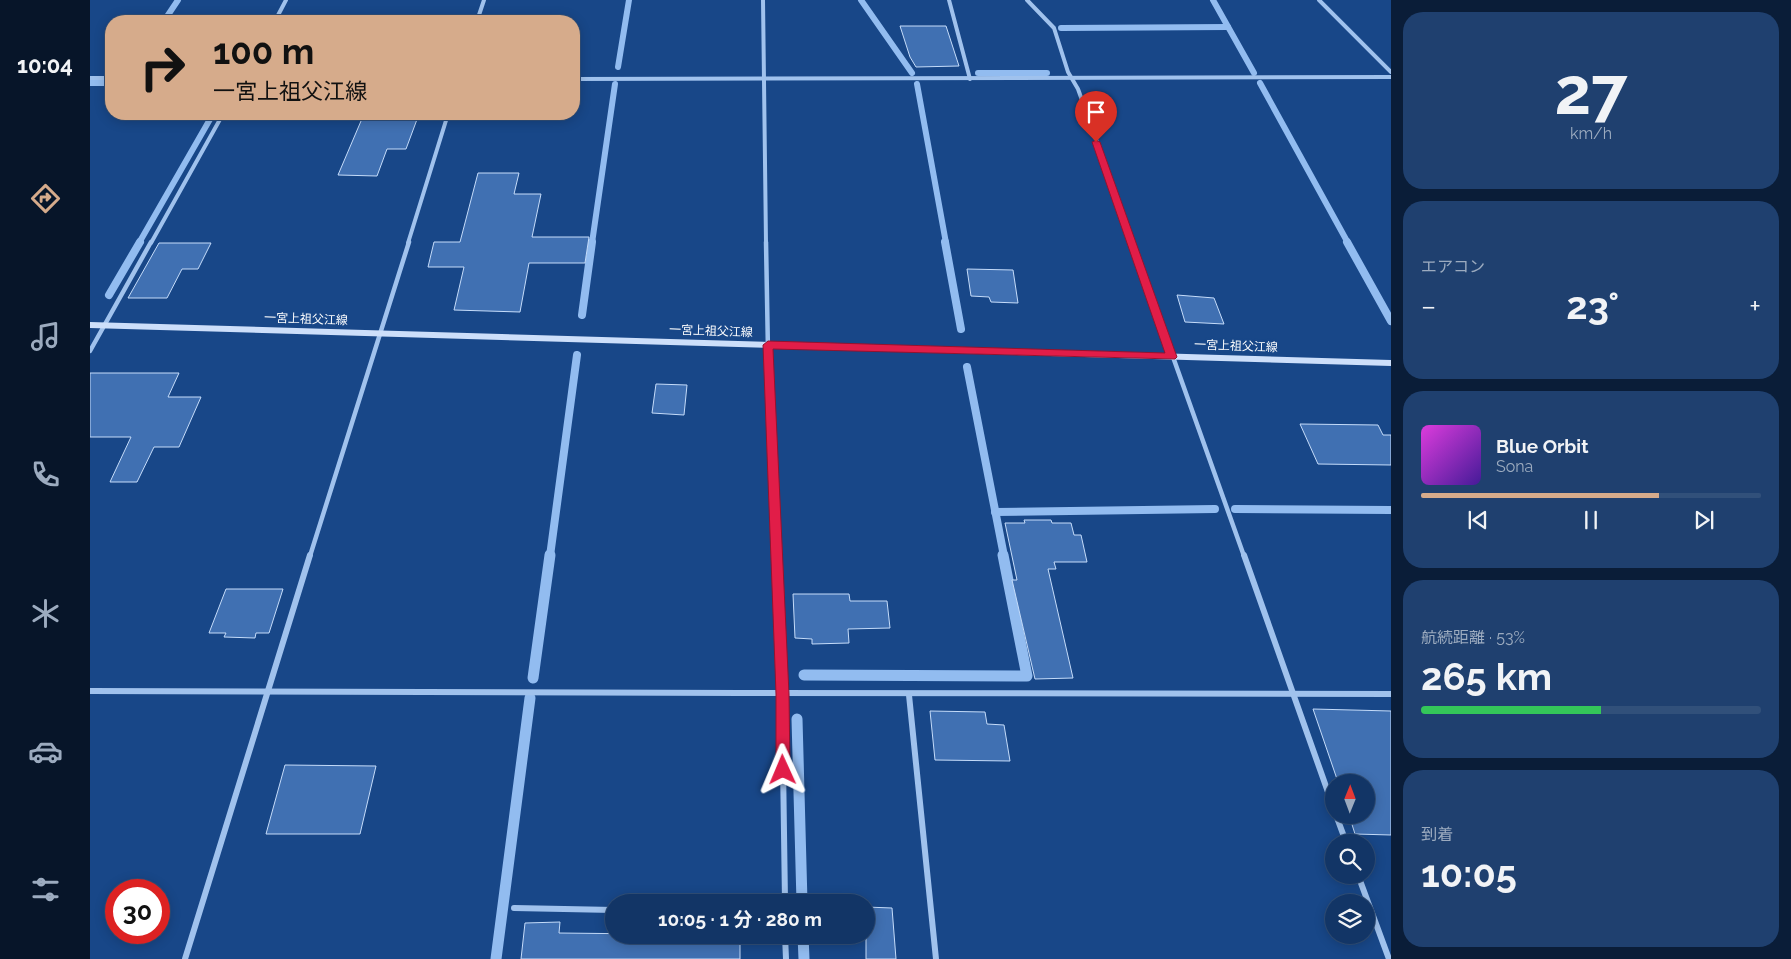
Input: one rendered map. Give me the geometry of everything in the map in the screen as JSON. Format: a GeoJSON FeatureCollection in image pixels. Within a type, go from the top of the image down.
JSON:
{"type":"FeatureCollection","features":[{"type":"Feature","properties":{"kind":"main road","name":"一宮上祖父江線"},"geometry":{"type":"LineString","coordinates":[[90,325],[1391,363]]}},
{"type":"Feature","properties":{"kind":"street"},"geometry":{"type":"LineString","coordinates":[[277,15],[286,0]]}},
{"type":"Feature","properties":{"kind":"street"},"geometry":{"type":"LineString","coordinates":[[480,15],[484,0]]}},
{"type":"Feature","properties":{"kind":"street"},"geometry":{"type":"LineString","coordinates":[[763,0],[768,345],[782,694],[785,894]]}},
{"type":"Feature","properties":{"kind":"street"},"geometry":{"type":"LineString","coordinates":[[949,0],[958,24],[970,79]]}},
{"type":"Feature","properties":{"kind":"street"},"geometry":{"type":"LineString","coordinates":[[1027,0],[1054,28],[1071,78],[1078,89],[1325,784]]}},
{"type":"Feature","properties":{"kind":"street"},"geometry":{"type":"LineString","coordinates":[[1319,0],[1391,72]]}},
{"type":"Feature","properties":{"kind":"street"},"geometry":{"type":"LineString","coordinates":[[580,79],[1391,77]]}},
{"type":"Feature","properties":{"kind":"street"},"geometry":{"type":"LineString","coordinates":[[90,78],[105,78]]}},
{"type":"Feature","properties":{"kind":"street"},"geometry":{"type":"LineString","coordinates":[[90,351],[220,120]]}},
{"type":"Feature","properties":{"kind":"street"},"geometry":{"type":"LineString","coordinates":[[186,959],[266,690],[381,334],[446,120]]}},
{"type":"Feature","properties":{"kind":"street"},"geometry":{"type":"LineString","coordinates":[[90,691],[676,691],[909,695],[1391,694]]}},
{"type":"Feature","properties":{"kind":"street"},"geometry":{"type":"LineString","coordinates":[[909,695],[936,959]]}},
{"type":"Feature","properties":{"kind":"street"},"geometry":{"type":"LineString","coordinates":[[1361,884],[1389,959]]}},
{"type":"Feature","properties":{"kind":"street"},"geometry":{"type":"LineString","coordinates":[[514,908],[605,910]]}},
{"type":"Feature","properties":{"kind":"street"},"geometry":{"type":"LineString","coordinates":[[786,944],[786,959]]}},
{"type":"Feature","properties":{"kind":"building"},"geometry":{"type":"Polygon","coordinates":[[[900,26],[946,26],[959,66],[916,67],[910,57],[900,26]]]}},
{"type":"Feature","properties":{"kind":"building"},"geometry":{"type":"Polygon","coordinates":[[[361,120],[417,120],[406,149],[387,149],[377,176],[338,175],[361,120]]]}},
{"type":"Feature","properties":{"kind":"building"},"geometry":{"type":"Polygon","coordinates":[[[478,173],[519,173],[514,194],[541,194],[532,237],[589,237],[585,263],[529,263],[520,312],[454,310],[464,267],[428,267],[434,242],[460,242],[478,173]]]}},
{"type":"Feature","properties":{"kind":"building"},"geometry":{"type":"Polygon","coordinates":[[[159,243],[211,243],[198,269],[182,269],[167,298],[128,298],[159,243]]]}},
{"type":"Feature","properties":{"kind":"building"},"geometry":{"type":"Polygon","coordinates":[[[967,269],[1013,270],[1018,303],[991,302],[989,297],[971,296],[967,269]]]}},
{"type":"Feature","properties":{"kind":"building"},"geometry":{"type":"Polygon","coordinates":[[[1177,295],[1214,298],[1224,324],[1185,322],[1177,295]]]}},
{"type":"Feature","properties":{"kind":"building"},"geometry":{"type":"Polygon","coordinates":[[[90,373],[179,373],[168,397],[201,397],[179,447],[154,447],[137,482],[110,482],[131,437],[90,437],[90,373]]]}},
{"type":"Feature","properties":{"kind":"building"},"geometry":{"type":"Polygon","coordinates":[[[656,384],[687,385],[684,415],[652,413],[656,384]]]}},
{"type":"Feature","properties":{"kind":"building"},"geometry":{"type":"Polygon","coordinates":[[[1300,424],[1378,425],[1383,435],[1391,435],[1391,465],[1318,464],[1300,424]]]}},
{"type":"Feature","properties":{"kind":"building"},"geometry":{"type":"Polygon","coordinates":[[[1024,520],[1051,520],[1052,523],[1071,523],[1074,535],[1081,535],[1087,562],[1054,562],[1056,569],[1048,569],[1073,678],[1035,679],[1012,580],[1017,580],[1005,523],[1025,523],[1024,520]]]}},
{"type":"Feature","properties":{"kind":"building"},"geometry":{"type":"Polygon","coordinates":[[[226,589],[283,589],[269,633],[256,633],[255,638],[224,637],[226,633],[209,633],[226,589]]]}},
{"type":"Feature","properties":{"kind":"building"},"geometry":{"type":"Polygon","coordinates":[[[793,594],[849,594],[850,601],[887,601],[890,628],[848,629],[849,643],[812,644],[812,639],[795,638],[793,594]]]}},
{"type":"Feature","properties":{"kind":"building"},"geometry":{"type":"Polygon","coordinates":[[[1313,709],[1391,711],[1391,835],[1355,834],[1352,824],[1375,824],[1375,774],[1335,774],[1313,709]]]}},
{"type":"Feature","properties":{"kind":"building"},"geometry":{"type":"Polygon","coordinates":[[[930,711],[985,712],[987,724],[1004,725],[1010,761],[935,760],[930,711]]]}},
{"type":"Feature","properties":{"kind":"building"},"geometry":{"type":"Polygon","coordinates":[[[285,765],[376,766],[360,834],[266,834],[285,765]]]}},
{"type":"Feature","properties":{"kind":"building"},"geometry":{"type":"Polygon","coordinates":[[[875,907],[892,908],[896,959],[866,959],[866,944],[875,944],[875,907]]]}},
{"type":"Feature","properties":{"kind":"building"},"geometry":{"type":"Polygon","coordinates":[[[560,922],[559,933],[605,934],[605,944],[740,944],[740,959],[521,959],[525,923],[560,922]]]}},
{"type":"Feature","properties":{"kind":"waterway"},"geometry":{"type":"LineString","coordinates":[[168,15],[178,0]]}},
{"type":"Feature","properties":{"kind":"waterway"},"geometry":{"type":"LineString","coordinates":[[618,67],[629,0]]}},
{"type":"Feature","properties":{"kind":"waterway"},"geometry":{"type":"LineString","coordinates":[[861,0],[912,73]]}},
{"type":"Feature","properties":{"kind":"waterway"},"geometry":{"type":"LineString","coordinates":[[1213,0],[1254,73]]}},
{"type":"Feature","properties":{"kind":"waterway"},"geometry":{"type":"LineString","coordinates":[[1061,28],[1228,27]]}},
{"type":"Feature","properties":{"kind":"waterway"},"geometry":{"type":"LineString","coordinates":[[978,73],[1047,73]]}},
{"type":"Feature","properties":{"kind":"waterway"},"geometry":{"type":"LineString","coordinates":[[90,83],[105,83]]}},
{"type":"Feature","properties":{"kind":"waterway"},"geometry":{"type":"LineString","coordinates":[[1260,83],[1348,243]]}},
{"type":"Feature","properties":{"kind":"waterway"},"geometry":{"type":"LineString","coordinates":[[592,243],[615,84]]}},
{"type":"Feature","properties":{"kind":"waterway"},"geometry":{"type":"LineString","coordinates":[[917,84],[946,243]]}},
{"type":"Feature","properties":{"kind":"waterway"},"geometry":{"type":"LineString","coordinates":[[139,243],[210,120]]}},
{"type":"Feature","properties":{"kind":"waterway"},"geometry":{"type":"LineString","coordinates":[[109,295],[140,242]]}},
{"type":"Feature","properties":{"kind":"waterway"},"geometry":{"type":"LineString","coordinates":[[582,315],[592,242]]}},
{"type":"Feature","properties":{"kind":"waterway"},"geometry":{"type":"LineString","coordinates":[[945,242],[961,329]]}},
{"type":"Feature","properties":{"kind":"waterway"},"geometry":{"type":"LineString","coordinates":[[1347,242],[1391,321]]}},
{"type":"Feature","properties":{"kind":"waterway"},"geometry":{"type":"LineString","coordinates":[[550,556],[577,355]]}},
{"type":"Feature","properties":{"kind":"waterway"},"geometry":{"type":"LineString","coordinates":[[967,367],[995,512]]}},
{"type":"Feature","properties":{"kind":"waterway"},"geometry":{"type":"LineString","coordinates":[[995,512],[1215,509]]}},
{"type":"Feature","properties":{"kind":"waterway"},"geometry":{"type":"LineString","coordinates":[[1235,509],[1391,510]]}},
{"type":"Feature","properties":{"kind":"waterway"},"geometry":{"type":"LineString","coordinates":[[995,512],[1004,556]]}},
{"type":"Feature","properties":{"kind":"waterway"},"geometry":{"type":"LineString","coordinates":[[533,678],[550,555]]}},
{"type":"Feature","properties":{"kind":"waterway"},"geometry":{"type":"LineString","coordinates":[[804,675],[1027,676],[1003,555]]}},
{"type":"Feature","properties":{"kind":"waterway"},"geometry":{"type":"LineString","coordinates":[[496,959],[530,698]]}},
{"type":"Feature","properties":{"kind":"waterway"},"geometry":{"type":"LineString","coordinates":[[797,719],[802,894]]}},
{"type":"Feature","properties":{"kind":"waterway"},"geometry":{"type":"LineString","coordinates":[[803,944],[804,959]]}},
{"type":"Feature","properties":{"kind":"route"},"geometry":{"type":"LineString","coordinates":[[783,770],[782,694],[768,345],[1172,357],[1096,142]]}}]}
